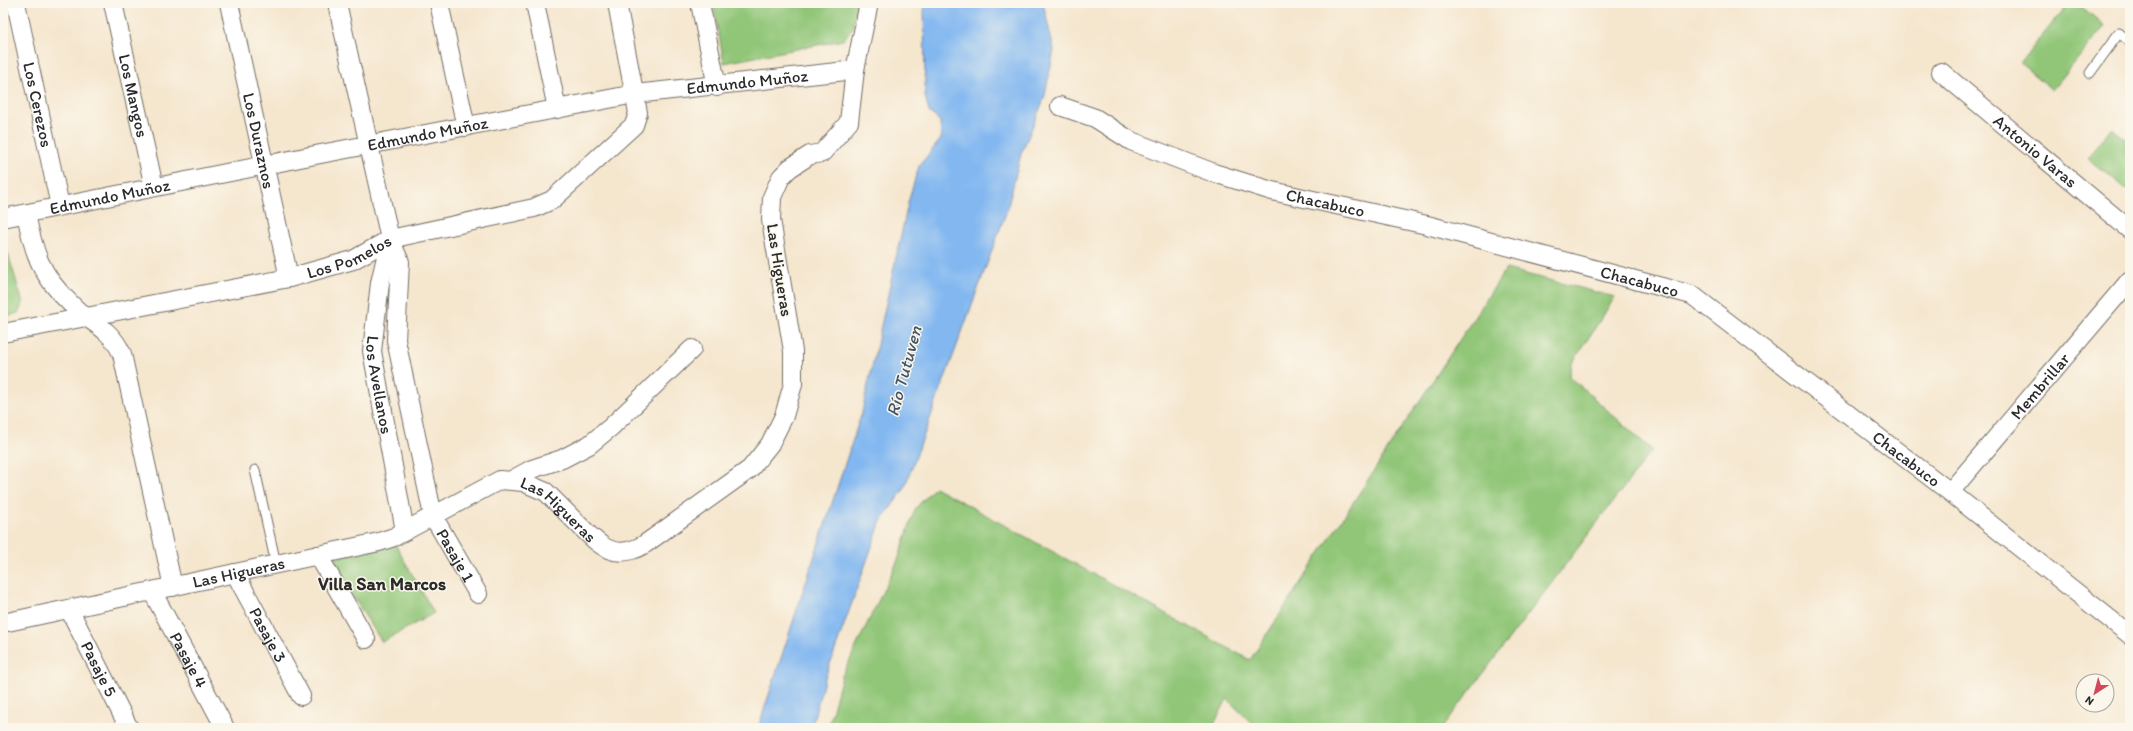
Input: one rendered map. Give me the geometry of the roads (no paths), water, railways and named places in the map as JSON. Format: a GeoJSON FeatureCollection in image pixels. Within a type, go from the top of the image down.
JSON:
{"type":"FeatureCollection","features":[{"type":"Feature","properties":{"kind":"street","name":"Los Cerezos"},"geometry":{"type":"LineString","coordinates":[[16,3],[60,206]]}},
{"type":"Feature","properties":{"kind":"street","name":"Los Mangos"},"geometry":{"type":"LineString","coordinates":[[113,3],[154,188]]}},
{"type":"Feature","properties":{"kind":"street","name":"Los Duraznos"},"geometry":{"type":"LineString","coordinates":[[229,3],[289,278]]}},
{"type":"Feature","properties":{"kind":"street","name":"Los Avellanos"},"geometry":{"type":"LineString","coordinates":[[338,3],[390,239],[400,262],[396,340],[433,516]]}},
{"type":"Feature","properties":{"kind":"street"},"geometry":{"type":"LineString","coordinates":[[439,3],[466,126]]}},
{"type":"Feature","properties":{"kind":"street"},"geometry":{"type":"LineString","coordinates":[[535,3],[557,109]]}},
{"type":"Feature","properties":{"kind":"street","name":"Los Pomelos"},"geometry":{"type":"LineString","coordinates":[[3,333],[289,278],[353,260],[390,239],[534,208],[552,200],[634,125],[638,113],[617,3]]}},
{"type":"Feature","properties":{"kind":"street"},"geometry":{"type":"LineString","coordinates":[[700,3],[717,87]]}},
{"type":"Feature","properties":{"kind":"street"},"geometry":{"type":"LineString","coordinates":[[855,70],[869,3]]}},
{"type":"Feature","properties":{"kind":"street","name":"Edmundo Muñoz"},"geometry":{"type":"LineString","coordinates":[[3,218],[264,165],[635,94],[717,87],[855,70]]}},
{"type":"Feature","properties":{"kind":"street","name":"Las Higueras"},"geometry":{"type":"LineString","coordinates":[[3,623],[379,542],[405,531],[500,480],[512,480],[531,484],[543,490],[601,546],[610,550],[624,551],[637,548],[645,544],[750,468],[760,457],[778,431],[789,400],[793,379],[793,351],[771,220],[772,197],[781,177],[790,168],[805,158],[822,153],[849,122],[855,70]]}},
{"type":"Feature","properties":{"kind":"street","name":"Antonio Varas"},"geometry":{"type":"LineString","coordinates":[[1941,72],[2130,230]]}},
{"type":"Feature","properties":{"kind":"street","name":"Chacabuco"},"geometry":{"type":"LineString","coordinates":[[1060,106],[1096,118],[1131,141],[1214,173],[1272,191],[1427,225],[1692,295],[1950,492],[2130,635]]}},
{"type":"Feature","properties":{"kind":"street"},"geometry":{"type":"LineString","coordinates":[[26,213],[33,249],[45,274],[55,288],[86,317],[107,331],[118,345],[122,354],[173,587]]}},
{"type":"Feature","properties":{"kind":"street","name":"Los Avellanos"},"geometry":{"type":"LineString","coordinates":[[390,239],[380,283],[372,351],[405,531]]}},
{"type":"Feature","properties":{"kind":"street","name":"Membrillar"},"geometry":{"type":"LineString","coordinates":[[1950,492],[2130,280]]}},
{"type":"Feature","properties":{"kind":"street"},"geometry":{"type":"LineString","coordinates":[[512,480],[532,469],[562,459],[588,445],[611,427],[692,349]]}},
{"type":"Feature","properties":{"kind":"street","name":"Pasaje 1"},"geometry":{"type":"LineString","coordinates":[[433,516],[478,594]]}},
{"type":"Feature","properties":{"kind":"street"},"geometry":{"type":"LineString","coordinates":[[318,555],[366,639]]}},
{"type":"Feature","properties":{"kind":"street","name":"Pasaje 3"},"geometry":{"type":"LineString","coordinates":[[235,573],[301,696]]}},
{"type":"Feature","properties":{"kind":"street","name":"Pasaje 4"},"geometry":{"type":"LineString","coordinates":[[152,591],[225,728]]}},
{"type":"Feature","properties":{"kind":"street","name":"Pasaje 5"},"geometry":{"type":"LineString","coordinates":[[69,609],[129,728]]}},
{"type":"Feature","properties":{"kind":"lane"},"geometry":{"type":"LineString","coordinates":[[2090,73],[2119,33],[2130,42]]}},
{"type":"Feature","properties":{"kind":"lane"},"geometry":{"type":"LineString","coordinates":[[255,470],[276,564]]}},
{"type":"Feature","properties":{"kind":"water","name":"Río Tutuven"},"geometry":{"type":"Polygon","coordinates":[[[924,3],[1043,3],[1054,50],[1044,99],[1021,154],[1007,210],[904,489],[881,521],[824,681],[811,728],[758,728],[862,412],[909,199],[919,166],[941,139],[940,121],[929,112],[925,96],[924,3]]]}},
{"type":"Feature","properties":{"kind":"district","name":"Villa San Marcos"},"geometry":{"type":"Point","coordinates":[382,584]}}]}
